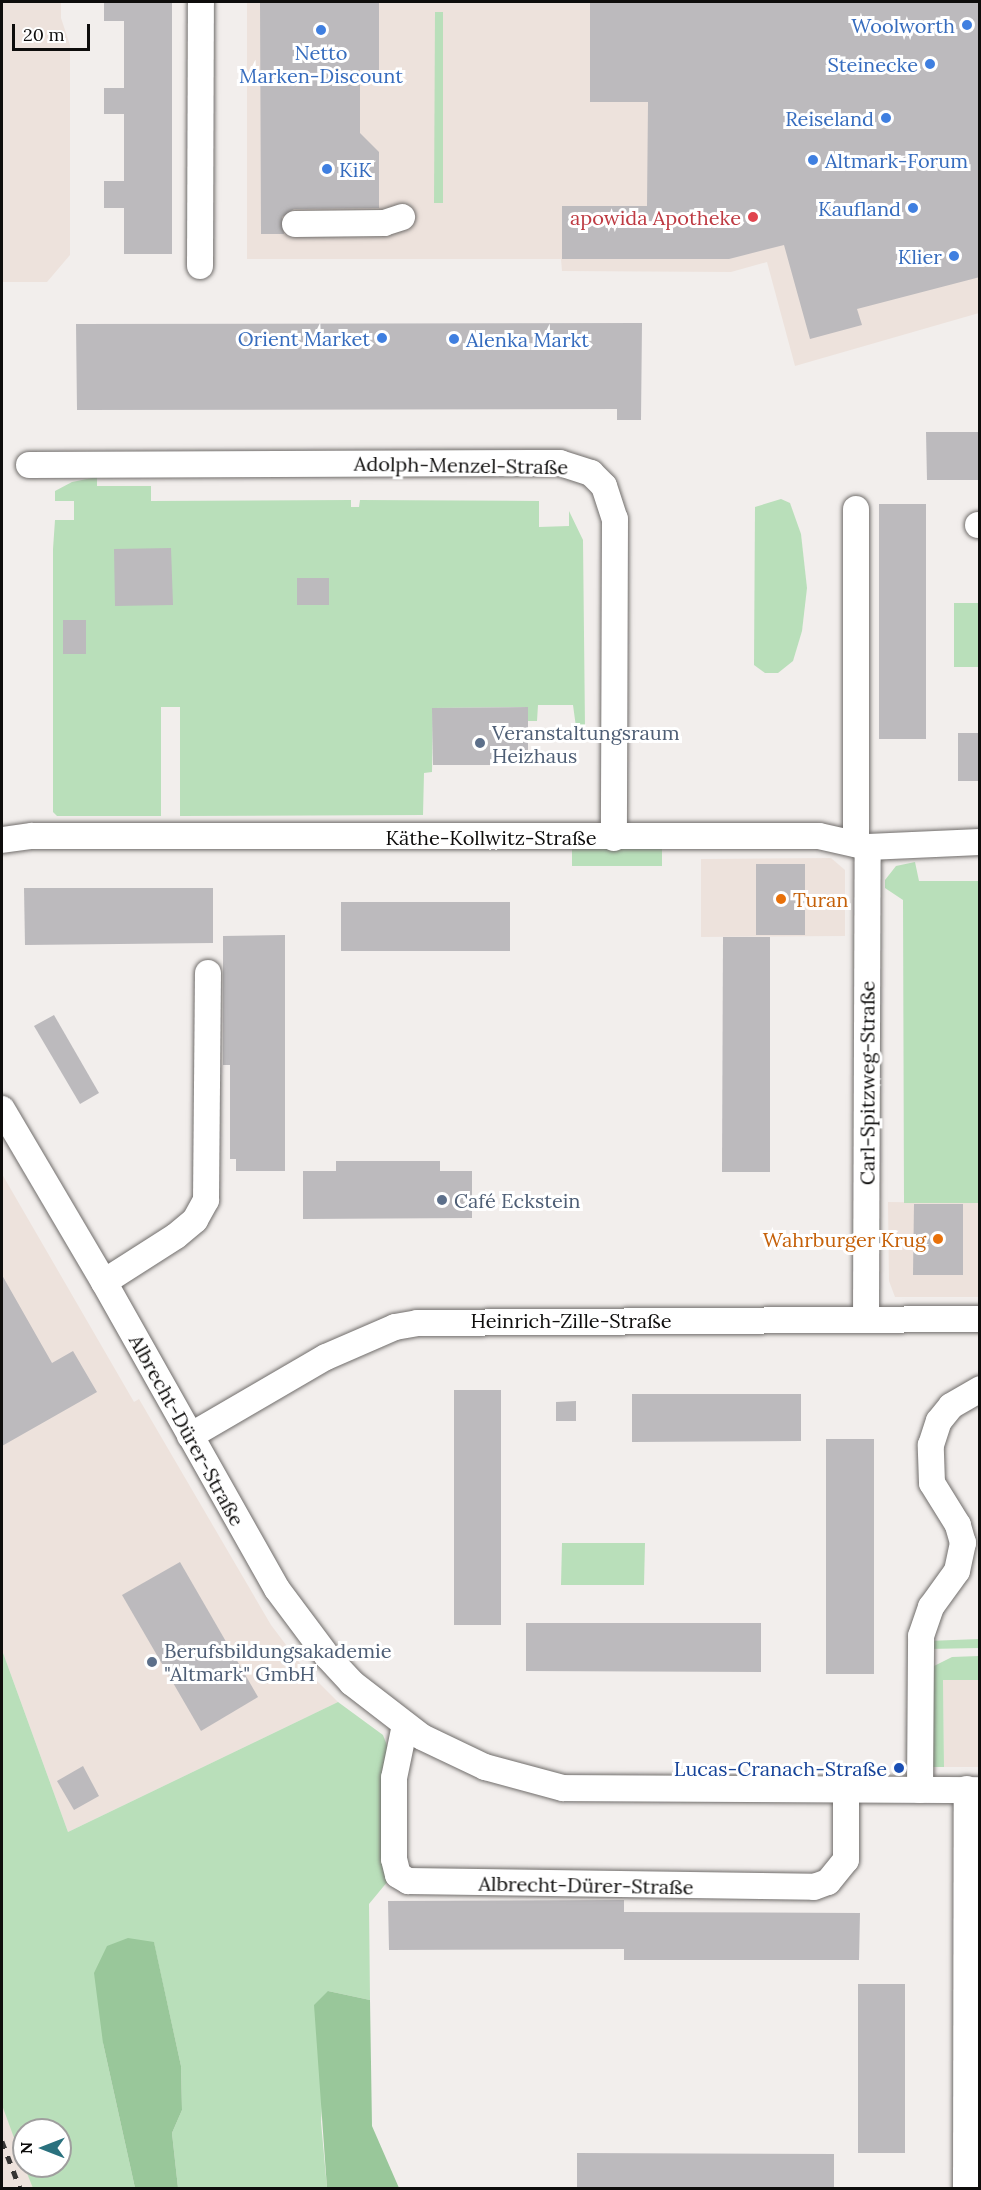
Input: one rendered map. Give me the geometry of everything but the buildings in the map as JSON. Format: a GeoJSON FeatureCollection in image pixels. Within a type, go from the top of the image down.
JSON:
{"type":"FeatureCollection","features":[{"type":"Feature","properties":{"kind":"street"},"geometry":{"type":"LineString","coordinates":[[201,2],[201,266]]}},
{"type":"Feature","properties":{"kind":"street"},"geometry":{"type":"LineString","coordinates":[[296,224],[384,223],[402,217]]}},
{"type":"Feature","properties":{"kind":"street","name":"Adolph-Menzel-Straße"},"geometry":{"type":"LineString","coordinates":[[29,465],[560,463],[591,473],[604,486],[615,519],[614,838]]}},
{"type":"Feature","properties":{"kind":"street","name":"Carl-Spitzweg-Straße"},"geometry":{"type":"LineString","coordinates":[[856,509],[862,846],[866,1319]]}},
{"type":"Feature","properties":{"kind":"street","name":"Käthe-Kollwitz-Straße"},"geometry":{"type":"LineString","coordinates":[[2,840],[55,836],[614,838],[819,836],[862,846],[980,842]]}},
{"type":"Feature","properties":{"kind":"street"},"geometry":{"type":"LineString","coordinates":[[104,1282],[176,1236],[195,1220],[206,1200],[208,973]]}},
{"type":"Feature","properties":{"kind":"street","name":"Albrecht-Dürer-Straße"},"geometry":{"type":"LineString","coordinates":[[2,1109],[104,1282],[277,1589],[303,1627],[352,1683],[405,1725],[451,1753],[485,1767],[563,1788],[973,1790]]}},
{"type":"Feature","properties":{"kind":"street","name":"Heinrich-Zille-Straße"},"geometry":{"type":"LineString","coordinates":[[190,1436],[326,1357],[395,1327],[413,1324],[866,1319],[980,1320]]}},
{"type":"Feature","properties":{"kind":"street"},"geometry":{"type":"LineString","coordinates":[[920,1790],[921,1636],[931,1607],[957,1571],[963,1543],[958,1525],[932,1483],[931,1445],[939,1421],[951,1406],[980,1389]]}},
{"type":"Feature","properties":{"kind":"street","name":"Albrecht-Dürer-Straße"},"geometry":{"type":"LineString","coordinates":[[405,1725],[394,1778],[394,1859],[398,1875],[408,1881],[814,1887],[828,1882],[846,1860],[846,1790]]}},
{"type":"Feature","properties":{"kind":"street"},"geometry":{"type":"LineString","coordinates":[[966,2188],[973,1790]]}},
{"type":"Feature","properties":{"kind":"shaded area"},"geometry":{"type":"Polygon","coordinates":[[[2,2],[61,2],[61,18],[70,45],[70,255],[47,282],[2,282],[2,2]]]}},
{"type":"Feature","properties":{"kind":"shaded area"},"geometry":{"type":"Polygon","coordinates":[[[247,2],[979,2],[979,313],[795,366],[767,262],[731,272],[562,271],[561,259],[247,259],[247,2]]]}},
{"type":"Feature","properties":{"kind":"shaded area"},"geometry":{"type":"Polygon","coordinates":[[[831,858],[845,870],[845,936],[701,937],[701,859],[831,858]]]}},
{"type":"Feature","properties":{"kind":"shaded area","name":"Berufsbildungsakademie \"Altmark\" GmbH"},"geometry":{"type":"Polygon","coordinates":[[[2,1174],[134,1402],[139,1399],[271,1625],[302,1666],[338,1702],[68,1832],[2,1650],[2,1174]]]}},
{"type":"Feature","properties":{"kind":"shaded area"},"geometry":{"type":"Polygon","coordinates":[[[888,1202],[979,1203],[979,1297],[895,1297],[889,1281],[888,1202]]]}},
{"type":"Feature","properties":{"kind":"shaded area"},"geometry":{"type":"Polygon","coordinates":[[[943,1680],[979,1680],[979,1767],[944,1767],[943,1680]]]}},
{"type":"Feature","properties":{"kind":"shaded area"},"geometry":{"type":"Polygon","coordinates":[[[2,2073],[19,2118],[12,2118],[12,2178],[41,2178],[45,2188],[2,2188],[2,2073]]]}},
{"type":"Feature","properties":{"kind":"green space"},"geometry":{"type":"Polygon","coordinates":[[[435,12],[443,12],[443,203],[434,203],[435,12]]]}},
{"type":"Feature","properties":{"kind":"green space"},"geometry":{"type":"Polygon","coordinates":[[[97,477],[97,486],[151,486],[151,501],[351,500],[351,507],[359,507],[360,500],[539,501],[539,527],[569,526],[569,511],[583,540],[585,728],[576,727],[573,705],[538,705],[537,721],[528,721],[527,707],[433,708],[432,772],[424,773],[423,815],[180,816],[180,707],[161,707],[161,816],[57,816],[53,812],[53,549],[55,520],[74,520],[74,501],[55,501],[55,491],[72,482],[97,477]]]}},
{"type":"Feature","properties":{"kind":"green space"},"geometry":{"type":"Polygon","coordinates":[[[781,499],[790,503],[801,534],[807,588],[802,631],[793,661],[778,673],[765,673],[754,665],[755,507],[781,499]]]}},
{"type":"Feature","properties":{"kind":"green space"},"geometry":{"type":"Polygon","coordinates":[[[954,603],[979,603],[979,667],[954,667],[954,603]]]}},
{"type":"Feature","properties":{"kind":"green space"},"geometry":{"type":"Polygon","coordinates":[[[572,849],[662,849],[662,866],[572,866],[572,849]]]}},
{"type":"Feature","properties":{"kind":"green space"},"geometry":{"type":"Polygon","coordinates":[[[915,862],[919,881],[979,881],[979,1203],[904,1203],[903,900],[885,888],[885,880],[896,866],[915,862]]]}},
{"type":"Feature","properties":{"kind":"green space"},"geometry":{"type":"Polygon","coordinates":[[[562,1543],[645,1543],[644,1585],[561,1585],[562,1543]]]}},
{"type":"Feature","properties":{"kind":"green space"},"geometry":{"type":"Polygon","coordinates":[[[979,1639],[979,1648],[928,1649],[928,1641],[979,1639]]]}},
{"type":"Feature","properties":{"kind":"green space"},"geometry":{"type":"Polygon","coordinates":[[[2,1650],[68,1832],[338,1702],[383,1735],[388,1748],[388,1881],[369,1904],[370,2000],[328,1991],[321,2122],[327,2188],[178,2188],[172,2133],[182,2110],[181,2066],[154,1943],[103,2043],[135,2188],[33,2188],[29,2178],[72,2178],[72,2118],[12,2118],[12,2132],[2,2105],[2,1650]]]}},
{"type":"Feature","properties":{"kind":"green space"},"geometry":{"type":"Polygon","coordinates":[[[979,1656],[979,1680],[943,1680],[944,1767],[930,1767],[932,1667],[952,1657],[979,1656]]]}},
{"type":"Feature","properties":{"kind":"green space"},"geometry":{"type":"Polygon","coordinates":[[[128,1938],[154,1942],[181,2066],[182,2110],[172,2133],[178,2188],[135,2188],[103,2043],[94,1973],[107,1946],[128,1938]]]}},
{"type":"Feature","properties":{"kind":"green space"},"geometry":{"type":"Polygon","coordinates":[[[328,1991],[370,2000],[372,2126],[399,2188],[327,2188],[314,2005],[328,1991]]]}},
{"type":"Feature","properties":{"kind":"railway"},"geometry":{"type":"LineString","coordinates":[[2,2141],[20,2188]]}},
{"type":"Feature","properties":{"kind":"place","name":"Woolworth"},"geometry":{"type":"Point","coordinates":[967,25]}},
{"type":"Feature","properties":{"kind":"place","name":"Netto Marken-Discount"},"geometry":{"type":"Point","coordinates":[321,30]}},
{"type":"Feature","properties":{"kind":"place","name":"Steinecke"},"geometry":{"type":"Point","coordinates":[930,64]}},
{"type":"Feature","properties":{"kind":"place","name":"Reiseland"},"geometry":{"type":"Point","coordinates":[886,118]}},
{"type":"Feature","properties":{"kind":"place","name":"Altmark-Forum"},"geometry":{"type":"Point","coordinates":[813,160]}},
{"type":"Feature","properties":{"kind":"place","name":"KiK"},"geometry":{"type":"Point","coordinates":[327,169]}},
{"type":"Feature","properties":{"kind":"place","name":"Kaufland"},"geometry":{"type":"Point","coordinates":[913,208]}},
{"type":"Feature","properties":{"kind":"place","name":"apowida Apotheke"},"geometry":{"type":"Point","coordinates":[753,217]}},
{"type":"Feature","properties":{"kind":"place","name":"Klier"},"geometry":{"type":"Point","coordinates":[954,256]}},
{"type":"Feature","properties":{"kind":"place","name":"Orient Market"},"geometry":{"type":"Point","coordinates":[382,338]}},
{"type":"Feature","properties":{"kind":"place","name":"Alenka Markt"},"geometry":{"type":"Point","coordinates":[454,339]}},
{"type":"Feature","properties":{"kind":"place","name":"Veranstaltungsraum Heizhaus"},"geometry":{"type":"Point","coordinates":[480,743]}},
{"type":"Feature","properties":{"kind":"place","name":"Turan"},"geometry":{"type":"Point","coordinates":[781,899]}},
{"type":"Feature","properties":{"kind":"place","name":"Café Eckstein"},"geometry":{"type":"Point","coordinates":[442,1200]}},
{"type":"Feature","properties":{"kind":"place","name":"Wahrburger Krug"},"geometry":{"type":"Point","coordinates":[938,1239]}},
{"type":"Feature","properties":{"kind":"place","name":"Berufsbildungsakademie \"Altmark\" GmbH"},"geometry":{"type":"Point","coordinates":[152,1662]}},
{"type":"Feature","properties":{"kind":"place","name":"Lucas-Cranach-Straße"},"geometry":{"type":"Point","coordinates":[899,1768]}}]}
